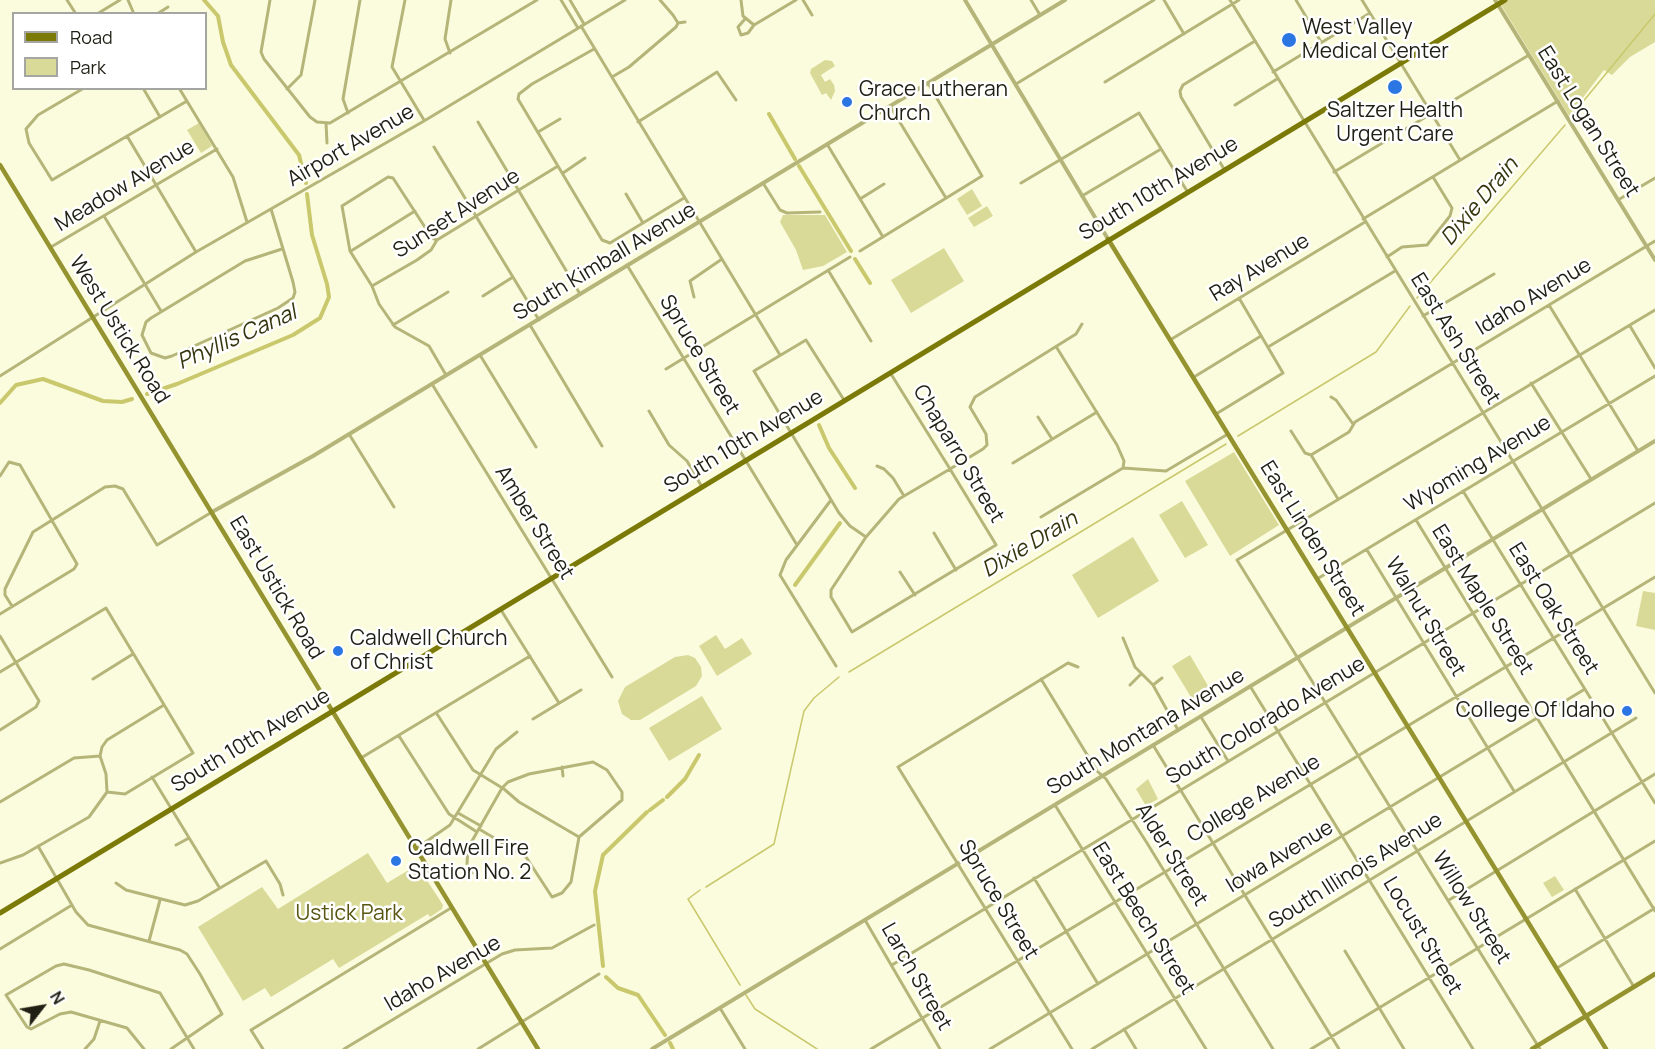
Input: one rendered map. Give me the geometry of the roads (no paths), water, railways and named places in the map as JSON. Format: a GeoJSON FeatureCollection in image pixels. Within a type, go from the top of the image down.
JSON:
{"type":"FeatureCollection","features":[{"type":"Feature","properties":{"kind":"main road","name":"South 10th Avenue"},"geometry":{"type":"LineString","coordinates":[[0,913],[1497,2],[1505,0]]}},
{"type":"Feature","properties":{"kind":"main road","name":"West Ustick Road"},"geometry":{"type":"LineString","coordinates":[[0,165],[212,512]]}},
{"type":"Feature","properties":{"kind":"main road","name":"East Linden Street"},"geometry":{"type":"LineString","coordinates":[[1108,239],[1606,1049]]}},
{"type":"Feature","properties":{"kind":"main road","name":"East Ustick Road"},"geometry":{"type":"LineString","coordinates":[[212,512],[331,712],[538,1049]]}},
{"type":"Feature","properties":{"kind":"main road"},"geometry":{"type":"LineString","coordinates":[[1537,1048],[1655,974]]}},
{"type":"Feature","properties":{"kind":"street"},"geometry":{"type":"LineString","coordinates":[[101,12],[120,0]]}},
{"type":"Feature","properties":{"kind":"street"},"geometry":{"type":"LineString","coordinates":[[265,0],[270,1],[261,52],[287,89],[317,122],[326,123],[330,123],[537,0]]}},
{"type":"Feature","properties":{"kind":"street"},"geometry":{"type":"LineString","coordinates":[[287,89],[301,75],[315,0]]}},
{"type":"Feature","properties":{"kind":"street"},"geometry":{"type":"LineString","coordinates":[[348,112],[343,99],[360,0]]}},
{"type":"Feature","properties":{"kind":"street"},"geometry":{"type":"LineString","coordinates":[[405,0],[393,66],[424,121]]}},
{"type":"Feature","properties":{"kind":"street"},"geometry":{"type":"LineString","coordinates":[[450,53],[446,30],[451,0]]}},
{"type":"Feature","properties":{"kind":"street"},"geometry":{"type":"LineString","coordinates":[[561,0],[581,26]]}},
{"type":"Feature","properties":{"kind":"street"},"geometry":{"type":"LineString","coordinates":[[570,0],[594,49],[780,355]]}},
{"type":"Feature","properties":{"kind":"street","name":"Airport Avenue"},"geometry":{"type":"LineString","coordinates":[[0,376],[196,252],[424,121],[625,0]]}},
{"type":"Feature","properties":{"kind":"street"},"geometry":{"type":"LineString","coordinates":[[660,0],[678,23]]}},
{"type":"Feature","properties":{"kind":"street"},"geometry":{"type":"LineString","coordinates":[[741,0],[745,19],[754,25]]}},
{"type":"Feature","properties":{"kind":"street"},"geometry":{"type":"LineString","coordinates":[[745,19],[738,27],[739,33],[748,33],[754,25],[796,0]]}},
{"type":"Feature","properties":{"kind":"street"},"geometry":{"type":"LineString","coordinates":[[803,0],[812,15]]}},
{"type":"Feature","properties":{"kind":"street","name":"East Linden Street"},"geometry":{"type":"LineString","coordinates":[[965,0],[1108,239]]}},
{"type":"Feature","properties":{"kind":"street"},"geometry":{"type":"LineString","coordinates":[[1031,0],[1040,15]]}},
{"type":"Feature","properties":{"kind":"street","name":"South Kimball Avenue"},"geometry":{"type":"LineString","coordinates":[[52,519],[105,488],[115,486],[123,489],[157,545],[530,326],[1065,0]]}},
{"type":"Feature","properties":{"kind":"street"},"geometry":{"type":"LineString","coordinates":[[1016,84],[1154,0]]}},
{"type":"Feature","properties":{"kind":"street"},"geometry":{"type":"LineString","coordinates":[[1164,0],[1184,34]]}},
{"type":"Feature","properties":{"kind":"street"},"geometry":{"type":"LineString","coordinates":[[1105,82],[1184,34],[1231,2],[1239,0]]}},
{"type":"Feature","properties":{"kind":"street"},"geometry":{"type":"LineString","coordinates":[[1296,0],[1322,42]]}},
{"type":"Feature","properties":{"kind":"street"},"geometry":{"type":"LineString","coordinates":[[1362,0],[1460,160]]}},
{"type":"Feature","properties":{"kind":"street","name":"East Ash Street"},"geometry":{"type":"LineString","coordinates":[[1231,2],[1655,693]]}},
{"type":"Feature","properties":{"kind":"street","name":"East Logan Street"},"geometry":{"type":"LineString","coordinates":[[1497,2],[1655,260]]}},
{"type":"Feature","properties":{"kind":"street"},"geometry":{"type":"LineString","coordinates":[[160,12],[168,7]]}},
{"type":"Feature","properties":{"kind":"street"},"geometry":{"type":"LineString","coordinates":[[1273,72],[1370,13]]}},
{"type":"Feature","properties":{"kind":"street"},"geometry":{"type":"LineString","coordinates":[[612,78],[672,32],[678,23],[685,22]]}},
{"type":"Feature","properties":{"kind":"street"},"geometry":{"type":"LineString","coordinates":[[1224,169],[1181,97],[1180,91],[1183,86],[1255,42]]}},
{"type":"Feature","properties":{"kind":"street"},"geometry":{"type":"LineString","coordinates":[[594,49],[519,94],[518,99],[562,173],[605,242],[610,243],[684,198]]}},
{"type":"Feature","properties":{"kind":"street"},"geometry":{"type":"LineString","coordinates":[[1334,172],[1529,55]]}},
{"type":"Feature","properties":{"kind":"street"},"geometry":{"type":"LineString","coordinates":[[638,122],[717,72],[736,100]]}},
{"type":"Feature","properties":{"kind":"street"},"geometry":{"type":"LineString","coordinates":[[1234,105],[1277,79]]}},
{"type":"Feature","properties":{"kind":"street"},"geometry":{"type":"LineString","coordinates":[[860,251],[982,176],[927,83]]}},
{"type":"Feature","properties":{"kind":"street"},"geometry":{"type":"LineString","coordinates":[[81,90],[38,115],[26,129],[29,143],[52,180],[187,101]]}},
{"type":"Feature","properties":{"kind":"street"},"geometry":{"type":"LineString","coordinates":[[144,90],[160,117]]}},
{"type":"Feature","properties":{"kind":"street"},"geometry":{"type":"LineString","coordinates":[[180,90],[241,195],[247,222]]}},
{"type":"Feature","properties":{"kind":"street","name":"Ray Avenue"},"geometry":{"type":"LineString","coordinates":[[1170,340],[1558,101]]}},
{"type":"Feature","properties":{"kind":"street"},"geometry":{"type":"LineString","coordinates":[[890,106],[946,198]]}},
{"type":"Feature","properties":{"kind":"street"},"geometry":{"type":"LineString","coordinates":[[1021,183],[1139,113],[1187,191]]}},
{"type":"Feature","properties":{"kind":"street"},"geometry":{"type":"LineString","coordinates":[[538,132],[560,119]]}},
{"type":"Feature","properties":{"kind":"street"},"geometry":{"type":"LineString","coordinates":[[478,122],[580,294]]}},
{"type":"Feature","properties":{"kind":"street"},"geometry":{"type":"LineString","coordinates":[[326,123],[327,143]]}},
{"type":"Feature","properties":{"kind":"street"},"geometry":{"type":"LineString","coordinates":[[127,136],[196,252]]}},
{"type":"Feature","properties":{"kind":"street"},"geometry":{"type":"LineString","coordinates":[[827,144],[883,237]]}},
{"type":"Feature","properties":{"kind":"street"},"geometry":{"type":"LineString","coordinates":[[434,147],[539,320]]}},
{"type":"Feature","properties":{"kind":"street","name":"Meadow Avenue"},"geometry":{"type":"LineString","coordinates":[[50,248],[216,149]]}},
{"type":"Feature","properties":{"kind":"street"},"geometry":{"type":"LineString","coordinates":[[1082,196],[1161,149]]}},
{"type":"Feature","properties":{"kind":"street"},"geometry":{"type":"LineString","coordinates":[[562,173],[585,158]]}},
{"type":"Feature","properties":{"kind":"street","name":"Sunset Avenue"},"geometry":{"type":"LineString","coordinates":[[372,286],[417,260],[431,250],[437,240],[558,166]]}},
{"type":"Feature","properties":{"kind":"street"},"geometry":{"type":"LineString","coordinates":[[437,240],[432,238],[396,180],[391,177],[342,206],[350,251],[372,286],[379,304],[393,325],[429,346],[446,375]]}},
{"type":"Feature","properties":{"kind":"street"},"geometry":{"type":"LineString","coordinates":[[1387,256],[1407,246],[1427,245],[1450,216],[1452,208],[1433,177]]}},
{"type":"Feature","properties":{"kind":"street"},"geometry":{"type":"LineString","coordinates":[[1618,200],[1655,178]]}},
{"type":"Feature","properties":{"kind":"street"},"geometry":{"type":"LineString","coordinates":[[763,183],[780,210],[787,213],[820,212]]}},
{"type":"Feature","properties":{"kind":"street"},"geometry":{"type":"LineString","coordinates":[[860,199],[884,184]]}},
{"type":"Feature","properties":{"kind":"street"},"geometry":{"type":"LineString","coordinates":[[626,194],[643,223]]}},
{"type":"Feature","properties":{"kind":"street"},"geometry":{"type":"LineString","coordinates":[[271,209],[295,292],[293,298],[278,308],[172,356],[158,357],[151,353],[142,335],[146,322],[245,261],[282,249]]}},
{"type":"Feature","properties":{"kind":"street"},"geometry":{"type":"LineString","coordinates":[[350,251],[416,211]]}},
{"type":"Feature","properties":{"kind":"street"},"geometry":{"type":"LineString","coordinates":[[104,216],[161,311]]}},
{"type":"Feature","properties":{"kind":"street","name":"Idaho Avenue"},"geometry":{"type":"LineString","coordinates":[[1310,455],[1349,432],[1353,424],[1655,241]]}},
{"type":"Feature","properties":{"kind":"street"},"geometry":{"type":"LineString","coordinates":[[666,369],[850,256]]}},
{"type":"Feature","properties":{"kind":"street"},"geometry":{"type":"LineString","coordinates":[[694,297],[690,281],[722,260]]}},
{"type":"Feature","properties":{"kind":"street","name":"Spruce Street"},"geometry":{"type":"LineString","coordinates":[[627,265],[797,544]]}},
{"type":"Feature","properties":{"kind":"street"},"geometry":{"type":"LineString","coordinates":[[828,270],[871,341]]}},
{"type":"Feature","properties":{"kind":"street"},"geometry":{"type":"LineString","coordinates":[[1268,347],[1395,271]]}},
{"type":"Feature","properties":{"kind":"street"},"geometry":{"type":"LineString","coordinates":[[1423,316],[1494,274]]}},
{"type":"Feature","properties":{"kind":"street"},"geometry":{"type":"LineString","coordinates":[[483,296],[513,277]]}},
{"type":"Feature","properties":{"kind":"street"},"geometry":{"type":"LineString","coordinates":[[393,325],[448,292]]}},
{"type":"Feature","properties":{"kind":"street"},"geometry":{"type":"LineString","coordinates":[[1216,414],[1283,373],[1239,298]]}},
{"type":"Feature","properties":{"kind":"street"},"geometry":{"type":"LineString","coordinates":[[1550,305],[1638,451]]}},
{"type":"Feature","properties":{"kind":"street"},"geometry":{"type":"LineString","coordinates":[[1286,530],[1655,310]]}},
{"type":"Feature","properties":{"kind":"street"},"geometry":{"type":"LineString","coordinates":[[934,533],[956,570],[856,631],[849,630],[831,597],[831,590],[866,537],[886,511],[904,496],[983,449],[989,440],[970,407],[971,403],[1057,348],[1076,334],[1082,324]]}},
{"type":"Feature","properties":{"kind":"street"},"geometry":{"type":"LineString","coordinates":[[1629,325],[1655,368]]}},
{"type":"Feature","properties":{"kind":"street"},"geometry":{"type":"LineString","coordinates":[[530,326],[602,446]]}},
{"type":"Feature","properties":{"kind":"street"},"geometry":{"type":"LineString","coordinates":[[1193,377],[1261,336]]}},
{"type":"Feature","properties":{"kind":"street"},"geometry":{"type":"LineString","coordinates":[[844,400],[806,340],[754,371],[831,500],[850,526],[866,537]]}},
{"type":"Feature","properties":{"kind":"street"},"geometry":{"type":"LineString","coordinates":[[1057,348],[1117,445],[1124,461],[1124,468]]}},
{"type":"Feature","properties":{"kind":"street"},"geometry":{"type":"LineString","coordinates":[[480,355],[536,447]]}},
{"type":"Feature","properties":{"kind":"street","name":"Chaparro Street"},"geometry":{"type":"LineString","coordinates":[[891,372],[995,543],[990,549],[956,570]]}},
{"type":"Feature","properties":{"kind":"street","name":"Wyoming Avenue"},"geometry":{"type":"LineString","coordinates":[[1317,579],[1655,375]]}},
{"type":"Feature","properties":{"kind":"street"},"geometry":{"type":"LineString","coordinates":[[1531,383],[1591,479]]}},
{"type":"Feature","properties":{"kind":"street","name":"Amber Street"},"geometry":{"type":"LineString","coordinates":[[432,384],[612,677]]}},
{"type":"Feature","properties":{"kind":"street"},"geometry":{"type":"LineString","coordinates":[[1330,397],[1336,400],[1353,424]]}},
{"type":"Feature","properties":{"kind":"street"},"geometry":{"type":"LineString","coordinates":[[649,411],[669,445],[687,461],[702,487]]}},
{"type":"Feature","properties":{"kind":"street"},"geometry":{"type":"LineString","coordinates":[[1013,463],[1096,412]]}},
{"type":"Feature","properties":{"kind":"street"},"geometry":{"type":"LineString","coordinates":[[1038,417],[1052,439]]}},
{"type":"Feature","properties":{"kind":"street"},"geometry":{"type":"LineString","coordinates":[[1291,431],[1310,455],[1338,499]]}},
{"type":"Feature","properties":{"kind":"street"},"geometry":{"type":"LineString","coordinates":[[349,434],[394,507]]}},
{"type":"Feature","properties":{"kind":"street"},"geometry":{"type":"LineString","coordinates":[[1041,517],[1124,468],[1166,471],[1227,434]]}},
{"type":"Feature","properties":{"kind":"street","name":"South Montana Avenue"},"geometry":{"type":"LineString","coordinates":[[652,1049],[1655,441]]}},
{"type":"Feature","properties":{"kind":"street"},"geometry":{"type":"LineString","coordinates":[[0,476],[5,465],[13,461],[20,465],[77,564],[74,569],[0,614]]}},
{"type":"Feature","properties":{"kind":"street"},"geometry":{"type":"LineString","coordinates":[[876,466],[884,469],[893,478],[904,496]]}},
{"type":"Feature","properties":{"kind":"street","name":"East Oak Street"},"geometry":{"type":"LineString","coordinates":[[1463,491],[1655,803]]}},
{"type":"Feature","properties":{"kind":"street"},"geometry":{"type":"LineString","coordinates":[[831,500],[797,544],[780,570],[780,575],[836,666]]}},
{"type":"Feature","properties":{"kind":"street","name":"South Colorado Avenue"},"geometry":{"type":"LineString","coordinates":[[892,965],[1655,503]]}},
{"type":"Feature","properties":{"kind":"street"},"geometry":{"type":"LineString","coordinates":[[12,606],[5,595],[5,589],[30,537],[52,519]]}},
{"type":"Feature","properties":{"kind":"street","name":"East Maple Street"},"geometry":{"type":"LineString","coordinates":[[1416,520],[1654,909]]}},
{"type":"Feature","properties":{"kind":"street","name":"Willow Street"},"geometry":{"type":"LineString","coordinates":[[1286,530],[1238,560],[1449,900],[1537,1048]]}},
{"type":"Feature","properties":{"kind":"street","name":"Walnut Street"},"geometry":{"type":"LineString","coordinates":[[1366,549],[1515,791]]}},
{"type":"Feature","properties":{"kind":"street"},"geometry":{"type":"LineString","coordinates":[[900,572],[915,595]]}},
{"type":"Feature","properties":{"kind":"street","name":"College Avenue"},"geometry":{"type":"LineString","coordinates":[[871,1049],[1655,577]]}},
{"type":"Feature","properties":{"kind":"street"},"geometry":{"type":"LineString","coordinates":[[0,672],[106,608],[193,753],[125,794],[107,792]]}},
{"type":"Feature","properties":{"kind":"street"},"geometry":{"type":"LineString","coordinates":[[501,609],[559,703]]}},
{"type":"Feature","properties":{"kind":"street"},"geometry":{"type":"LineString","coordinates":[[0,636],[39,701],[36,707],[0,730]]}},
{"type":"Feature","properties":{"kind":"street"},"geometry":{"type":"LineString","coordinates":[[1123,638],[1132,661],[1141,674],[1154,685],[1178,730]]}},
{"type":"Feature","properties":{"kind":"street"},"geometry":{"type":"LineString","coordinates":[[93,679],[133,654]]}},
{"type":"Feature","properties":{"kind":"street"},"geometry":{"type":"LineString","coordinates":[[360,759],[530,656]]}},
{"type":"Feature","properties":{"kind":"street"},"geometry":{"type":"LineString","coordinates":[[1041,679],[1068,663],[1073,662],[1078,667]]}},
{"type":"Feature","properties":{"kind":"street"},"geometry":{"type":"LineString","coordinates":[[1130,685],[1141,674]]}},
{"type":"Feature","properties":{"kind":"street"},"geometry":{"type":"LineString","coordinates":[[1154,685],[1162,678]]}},
{"type":"Feature","properties":{"kind":"street","name":"Spruce Street"},"geometry":{"type":"LineString","coordinates":[[1041,679],[898,767],[1072,1049]]}},
{"type":"Feature","properties":{"kind":"street","name":"Alder Street"},"geometry":{"type":"LineString","coordinates":[[1041,679],[1273,1049]]}},
{"type":"Feature","properties":{"kind":"street","name":"Locust Street"},"geometry":{"type":"LineString","coordinates":[[1250,686],[1473,1049]]}},
{"type":"Feature","properties":{"kind":"street","name":"Iowa Avenue"},"geometry":{"type":"LineString","coordinates":[[990,1049],[1585,689]]}},
{"type":"Feature","properties":{"kind":"street"},"geometry":{"type":"LineString","coordinates":[[533,719],[581,690]]}},
{"type":"Feature","properties":{"kind":"street"},"geometry":{"type":"LineString","coordinates":[[0,863],[38,846],[89,817],[107,792],[106,774],[100,756],[102,747],[107,740],[164,705]]}},
{"type":"Feature","properties":{"kind":"street"},"geometry":{"type":"LineString","coordinates":[[436,714],[473,770],[519,802],[579,837]]}},
{"type":"Feature","properties":{"kind":"street"},"geometry":{"type":"LineString","coordinates":[[1201,716],[1228,761]]}},
{"type":"Feature","properties":{"kind":"street","name":"South Illinois Avenue"},"geometry":{"type":"LineString","coordinates":[[1092,1049],[1636,718]]}},
{"type":"Feature","properties":{"kind":"street"},"geometry":{"type":"LineString","coordinates":[[415,849],[444,832],[455,819],[479,774],[496,749],[517,732]]}},
{"type":"Feature","properties":{"kind":"street"},"geometry":{"type":"LineString","coordinates":[[399,736],[455,819],[479,829]]}},
{"type":"Feature","properties":{"kind":"street"},"geometry":{"type":"LineString","coordinates":[[1153,745],[1339,1049]]}},
{"type":"Feature","properties":{"kind":"street"},"geometry":{"type":"LineString","coordinates":[[0,802],[74,758],[100,756]]}},
{"type":"Feature","properties":{"kind":"street"},"geometry":{"type":"LineString","coordinates":[[458,813],[479,829],[526,857],[552,897],[562,892],[571,882],[579,837],[622,800],[622,792],[607,770],[593,762],[529,774],[508,782],[502,788],[479,829],[466,857],[472,873]]}},
{"type":"Feature","properties":{"kind":"street"},"geometry":{"type":"LineString","coordinates":[[562,767],[563,776]]}},
{"type":"Feature","properties":{"kind":"street"},"geometry":{"type":"LineString","coordinates":[[1449,900],[1655,774]]}},
{"type":"Feature","properties":{"kind":"street"},"geometry":{"type":"LineString","coordinates":[[152,777],[219,887]]}},
{"type":"Feature","properties":{"kind":"street","name":"East Beech Street"},"geometry":{"type":"LineString","coordinates":[[1055,805],[1206,1049]]}},
{"type":"Feature","properties":{"kind":"street"},"geometry":{"type":"LineString","coordinates":[[176,845],[189,838]]}},
{"type":"Feature","properties":{"kind":"street"},"geometry":{"type":"LineString","coordinates":[[1311,1049],[1655,841]]}},
{"type":"Feature","properties":{"kind":"street"},"geometry":{"type":"LineString","coordinates":[[38,846],[72,905],[88,925],[187,954],[222,1014],[171,1049]]}},
{"type":"Feature","properties":{"kind":"street"},"geometry":{"type":"LineString","coordinates":[[116,884],[126,890],[185,905],[198,901],[266,861],[280,884],[283,895]]}},
{"type":"Feature","properties":{"kind":"street"},"geometry":{"type":"LineString","coordinates":[[1034,878],[1098,984]]}},
{"type":"Feature","properties":{"kind":"street"},"geometry":{"type":"LineString","coordinates":[[1575,890],[1634,987]]}},
{"type":"Feature","properties":{"kind":"street"},"geometry":{"type":"LineString","coordinates":[[149,941],[160,900]]}},
{"type":"Feature","properties":{"kind":"street"},"geometry":{"type":"LineString","coordinates":[[0,949],[72,905]]}},
{"type":"Feature","properties":{"kind":"street"},"geometry":{"type":"LineString","coordinates":[[263,1049],[251,1030],[452,908]]}},
{"type":"Feature","properties":{"kind":"street"},"geometry":{"type":"LineString","coordinates":[[1557,968],[1654,909]]}},
{"type":"Feature","properties":{"kind":"street","name":"Larch Street"},"geometry":{"type":"LineString","coordinates":[[865,920],[940,1049]]}},
{"type":"Feature","properties":{"kind":"street","name":"Idaho Avenue"},"geometry":{"type":"LineString","coordinates":[[344,1049],[486,963],[515,950],[552,948],[594,925]]}},
{"type":"Feature","properties":{"kind":"street"},"geometry":{"type":"LineString","coordinates":[[1345,951],[1404,1049]]}},
{"type":"Feature","properties":{"kind":"street"},"geometry":{"type":"LineString","coordinates":[[144,1049],[127,1028],[71,1012],[31,1029],[27,1027],[6,995],[56,966],[64,964],[160,993],[194,1049]]}},
{"type":"Feature","properties":{"kind":"street"},"geometry":{"type":"LineString","coordinates":[[478,1049],[599,974]]}},
{"type":"Feature","properties":{"kind":"street"},"geometry":{"type":"LineString","coordinates":[[720,1008],[745,1049]]}},
{"type":"Feature","properties":{"kind":"street"},"geometry":{"type":"LineString","coordinates":[[85,1049],[94,1039],[100,1021]]}},
{"type":"Feature","properties":{"kind":"street"},"geometry":{"type":"LineString","coordinates":[[1124,1029],[1136,1049]]}},
{"type":"Feature","properties":{"kind":"waterway","name":"Phyllis Canal"},"geometry":{"type":"LineString","coordinates":[[204,0],[218,16],[223,42],[231,65],[299,155],[306,183]]}},
{"type":"Feature","properties":{"kind":"waterway","name":"Dixie Drain"},"geometry":{"type":"LineString","coordinates":[[1572,115],[1655,14]]}},
{"type":"Feature","properties":{"kind":"waterway"},"geometry":{"type":"LineString","coordinates":[[769,114],[795,159]]}},
{"type":"Feature","properties":{"kind":"waterway","name":"Dixie Drain"},"geometry":{"type":"LineString","coordinates":[[1417,298],[1565,125]]}},
{"type":"Feature","properties":{"kind":"waterway"},"geometry":{"type":"LineString","coordinates":[[799,166],[851,251]]}},
{"type":"Feature","properties":{"kind":"waterway","name":"Phyllis Canal"},"geometry":{"type":"LineString","coordinates":[[147,394],[177,384],[293,335],[320,318],[329,297],[312,235],[307,194]]}},
{"type":"Feature","properties":{"kind":"waterway"},"geometry":{"type":"LineString","coordinates":[[855,259],[870,283]]}},
{"type":"Feature","properties":{"kind":"waterway","name":"Dixie Drain"},"geometry":{"type":"LineString","coordinates":[[1238,436],[1376,352],[1410,306]]}},
{"type":"Feature","properties":{"kind":"waterway","name":"Phyllis Canal"},"geometry":{"type":"LineString","coordinates":[[0,403],[16,385],[43,379],[103,401],[122,402],[132,399]]}},
{"type":"Feature","properties":{"kind":"waterway"},"geometry":{"type":"LineString","coordinates":[[819,425],[829,448],[855,488]]}},
{"type":"Feature","properties":{"kind":"waterway","name":"Dixie Drain"},"geometry":{"type":"LineString","coordinates":[[849,672],[1226,444]]}},
{"type":"Feature","properties":{"kind":"waterway"},"geometry":{"type":"LineString","coordinates":[[795,585],[840,523]]}},
{"type":"Feature","properties":{"kind":"waterway","name":"Dixie Drain"},"geometry":{"type":"LineString","coordinates":[[706,887],[774,844],[804,711],[814,698],[839,677]]}},
{"type":"Feature","properties":{"kind":"waterway"},"geometry":{"type":"LineString","coordinates":[[667,797],[685,779],[699,755]]}},
{"type":"Feature","properties":{"kind":"waterway"},"geometry":{"type":"LineString","coordinates":[[650,810],[663,800]]}},
{"type":"Feature","properties":{"kind":"waterway"},"geometry":{"type":"LineString","coordinates":[[603,966],[595,891],[603,855],[647,812]]}},
{"type":"Feature","properties":{"kind":"waterway","name":"Dixie Drain"},"geometry":{"type":"LineString","coordinates":[[700,890],[688,899],[740,985]]}},
{"type":"Feature","properties":{"kind":"waterway"},"geometry":{"type":"LineString","coordinates":[[606,977],[618,988],[638,995],[665,1035]]}},
{"type":"Feature","properties":{"kind":"waterway","name":"Dixie Drain"},"geometry":{"type":"LineString","coordinates":[[746,995],[755,1009],[817,1049]]}},
{"type":"Feature","properties":{"kind":"waterway"},"geometry":{"type":"LineString","coordinates":[[670,1043],[673,1049]]}},
{"type":"Feature","properties":{"kind":"place","name":"West Valley Medical Center"},"geometry":{"type":"Point","coordinates":[1289,40]}},
{"type":"Feature","properties":{"kind":"place","name":"Saltzer Health Urgent Care"},"geometry":{"type":"Point","coordinates":[1395,87]}},
{"type":"Feature","properties":{"kind":"place","name":"Grace Lutheran Church"},"geometry":{"type":"Point","coordinates":[847,102]}},
{"type":"Feature","properties":{"kind":"place","name":"Caldwell Church of Christ"},"geometry":{"type":"Point","coordinates":[338,651]}},
{"type":"Feature","properties":{"kind":"place","name":"College Of Idaho"},"geometry":{"type":"Point","coordinates":[1627,711]}},
{"type":"Feature","properties":{"kind":"place","name":"Caldwell Fire Station No. 2"},"geometry":{"type":"Point","coordinates":[396,861]}},
{"type":"Feature","properties":{"kind":"park label","name":"Ustick Park"},"geometry":{"type":"Point","coordinates":[349,914]}}]}
